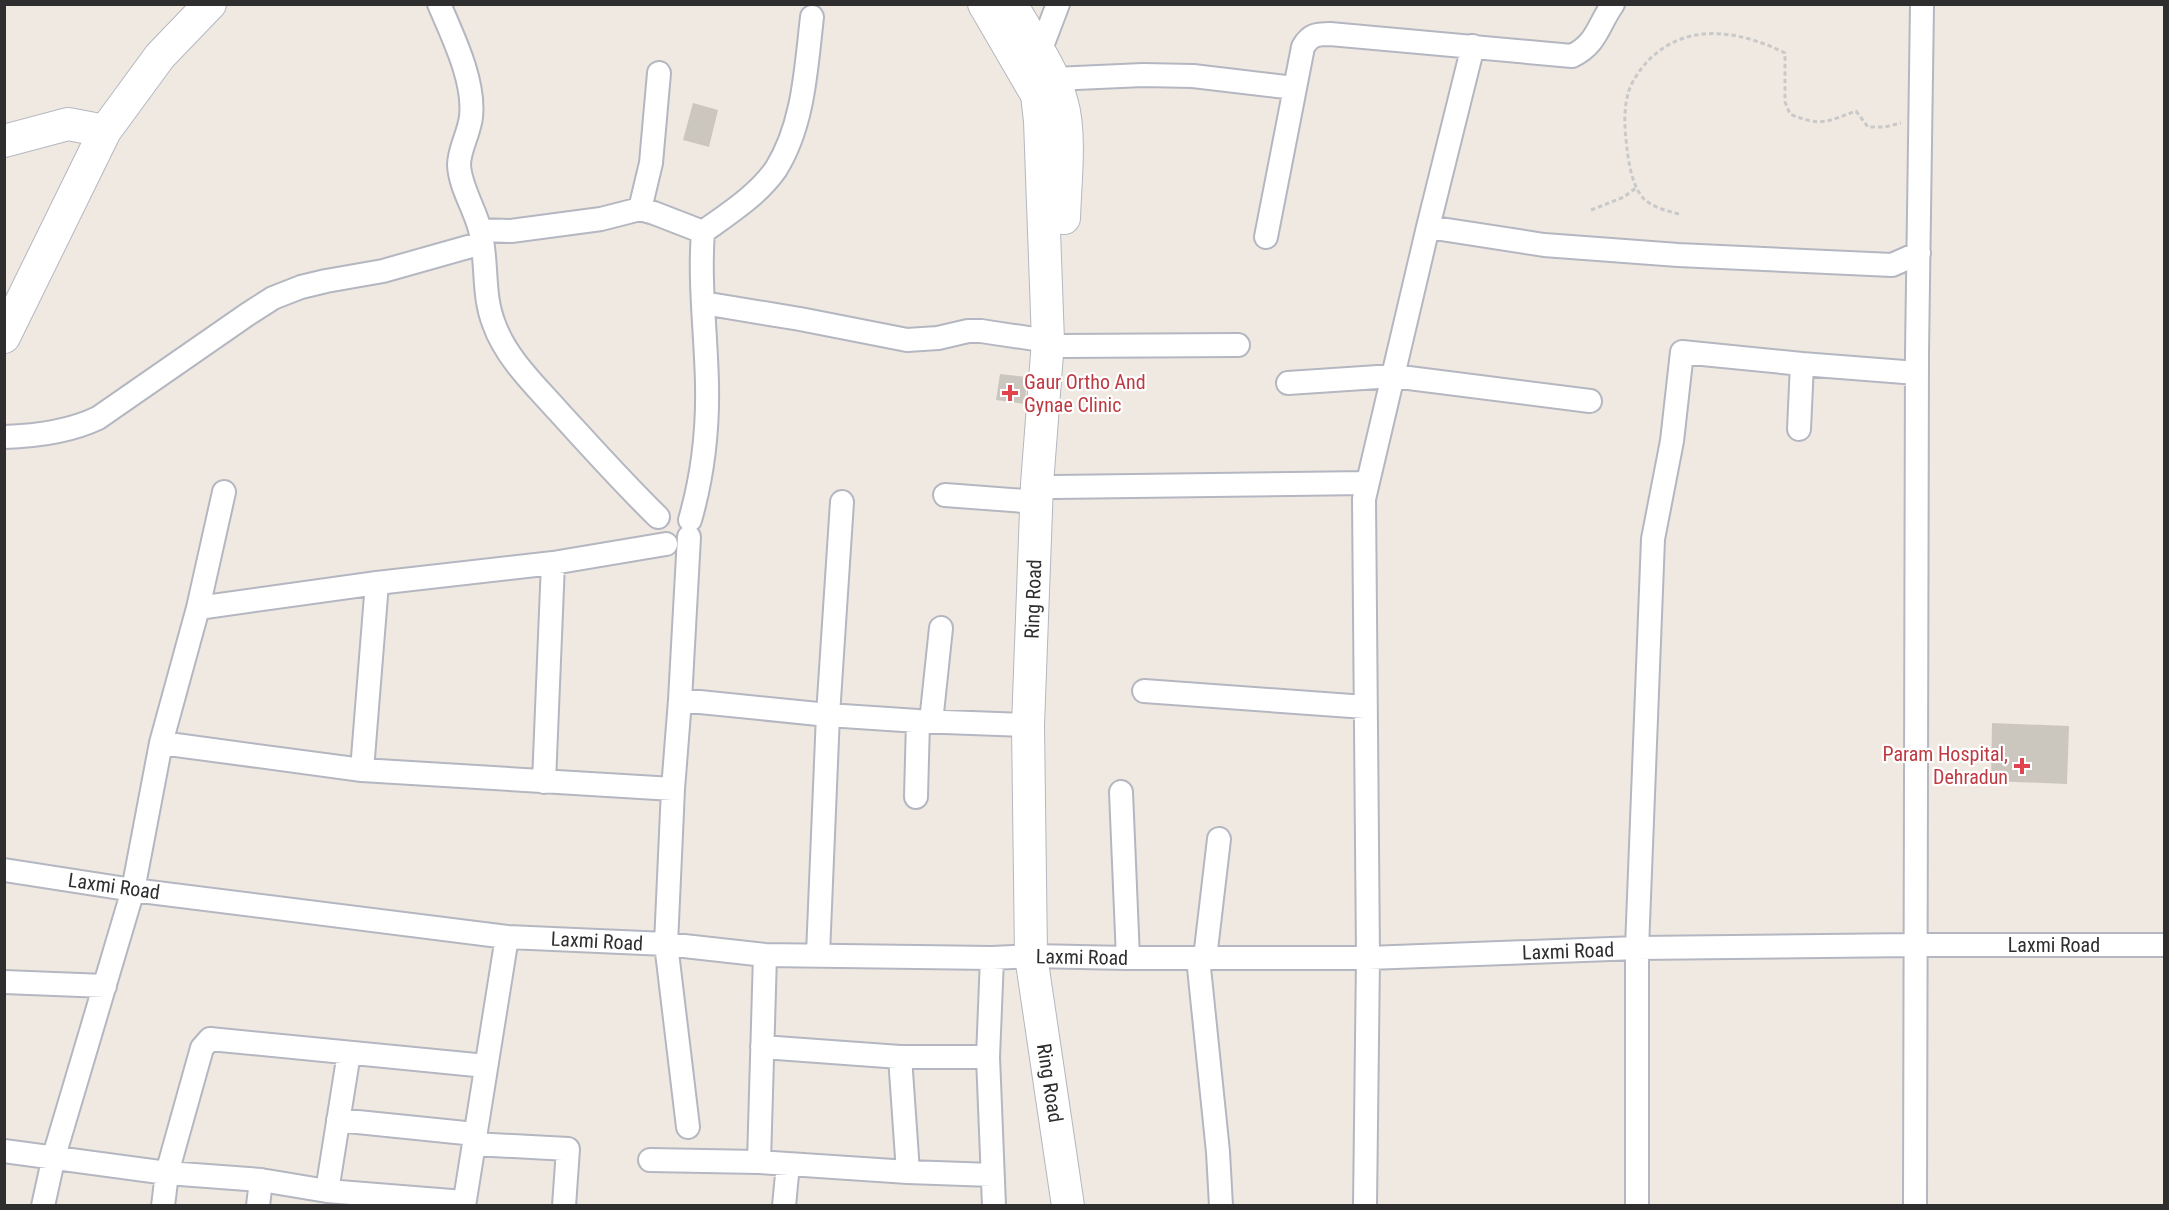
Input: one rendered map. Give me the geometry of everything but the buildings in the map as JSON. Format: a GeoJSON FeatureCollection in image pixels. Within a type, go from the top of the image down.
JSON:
{"type":"FeatureCollection","features":[{"type":"Feature","properties":{"kind":"street"},"geometry":{"type":"LineString","coordinates":[[4,337],[105,130],[160,56],[210,4]]}},
{"type":"Feature","properties":{"kind":"street"},"geometry":{"type":"LineString","coordinates":[[439,4],[466,74],[469,91],[471,115],[459,165],[481,237],[487,304],[494,326],[503,344],[529,378],[623,484],[658,518]]}},
{"type":"Feature","properties":{"kind":"street","name":"Ring Road"},"geometry":{"type":"LineString","coordinates":[[984,4],[1036,94],[1054,343]]}},
{"type":"Feature","properties":{"kind":"street","name":"Ring Road"},"geometry":{"type":"LineString","coordinates":[[1011,4],[1047,67],[1063,105],[1066,137],[1045,495],[1028,725],[1040,956],[1068,1206]]}},
{"type":"Feature","properties":{"kind":"street"},"geometry":{"type":"LineString","coordinates":[[1058,4],[1047,67],[1143,75],[1194,76],[1294,88]]}},
{"type":"Feature","properties":{"kind":"street"},"geometry":{"type":"LineString","coordinates":[[1266,237],[1294,88],[1303,47],[1308,39],[1316,34],[1572,56],[1584,50],[1593,40],[1613,4]]}},
{"type":"Feature","properties":{"kind":"street"},"geometry":{"type":"LineString","coordinates":[[1915,1206],[1917,373],[1922,4]]}},
{"type":"Feature","properties":{"kind":"street"},"geometry":{"type":"LineString","coordinates":[[688,1127],[666,944],[689,528],[705,452],[707,384],[700,259],[703,232],[754,193],[775,169],[789,141],[799,112],[812,17]]}},
{"type":"Feature","properties":{"kind":"street"},"geometry":{"type":"LineString","coordinates":[[1365,1206],[1368,958],[1364,499],[1473,46]]}},
{"type":"Feature","properties":{"kind":"street"},"geometry":{"type":"LineString","coordinates":[[640,209],[651,163],[659,74]]}},
{"type":"Feature","properties":{"kind":"street"},"geometry":{"type":"LineString","coordinates":[[4,141],[68,124],[105,130]]}},
{"type":"Feature","properties":{"kind":"street"},"geometry":{"type":"LineString","coordinates":[[4,437],[27,436],[81,426],[98,418],[248,314],[273,298],[301,287],[383,272],[481,237],[601,219],[640,209],[703,232]]}},
{"type":"Feature","properties":{"kind":"street"},"geometry":{"type":"LineString","coordinates":[[1428,227],[1544,245],[1678,255],[1892,265],[1919,253]]}},
{"type":"Feature","properties":{"kind":"street"},"geometry":{"type":"LineString","coordinates":[[703,303],[800,318],[907,340],[981,331],[1054,343],[1238,345]]}},
{"type":"Feature","properties":{"kind":"street"},"geometry":{"type":"LineString","coordinates":[[1636,1206],[1637,948],[1653,539],[1672,441],[1682,352],[1917,373]]}},
{"type":"Feature","properties":{"kind":"street"},"geometry":{"type":"LineString","coordinates":[[1799,429],[1802,364]]}},
{"type":"Feature","properties":{"kind":"street"},"geometry":{"type":"LineString","coordinates":[[1288,383],[1393,376],[1590,402]]}},
{"type":"Feature","properties":{"kind":"street"},"geometry":{"type":"LineString","coordinates":[[945,495],[1045,495],[1367,483]]}},
{"type":"Feature","properties":{"kind":"street"},"geometry":{"type":"LineString","coordinates":[[43,1206],[54,1156],[133,890],[161,743],[198,608],[224,492]]}},
{"type":"Feature","properties":{"kind":"street","name":"Ring Road"},"geometry":{"type":"LineString","coordinates":[[1045,495],[1048,730],[1040,956],[1086,1206]]}},
{"type":"Feature","properties":{"kind":"street"},"geometry":{"type":"LineString","coordinates":[[818,954],[828,715],[842,502]]}},
{"type":"Feature","properties":{"kind":"street"},"geometry":{"type":"LineString","coordinates":[[198,608],[553,563],[666,544],[681,544],[689,528],[687,515],[678,509],[667,510],[658,518],[655,530],[661,541],[666,544]]}},
{"type":"Feature","properties":{"kind":"street"},"geometry":{"type":"LineString","coordinates":[[544,782],[553,563]]}},
{"type":"Feature","properties":{"kind":"street"},"geometry":{"type":"LineString","coordinates":[[362,770],[377,584]]}},
{"type":"Feature","properties":{"kind":"street"},"geometry":{"type":"LineString","coordinates":[[916,797],[925,721],[941,628]]}},
{"type":"Feature","properties":{"kind":"street"},"geometry":{"type":"LineString","coordinates":[[1144,691],[1365,707]]}},
{"type":"Feature","properties":{"kind":"street"},"geometry":{"type":"LineString","coordinates":[[680,700],[828,715],[1028,725]]}},
{"type":"Feature","properties":{"kind":"street"},"geometry":{"type":"LineString","coordinates":[[161,743],[362,770],[673,789]]}},
{"type":"Feature","properties":{"kind":"street"},"geometry":{"type":"LineString","coordinates":[[1121,792],[1128,958]]}},
{"type":"Feature","properties":{"kind":"street"},"geometry":{"type":"LineString","coordinates":[[1219,839],[1201,958],[1221,1206]]}},
{"type":"Feature","properties":{"kind":"street","name":"Laxmi Road"},"geometry":{"type":"LineString","coordinates":[[4,870],[133,890],[507,937],[666,944],[765,955],[992,958],[1040,956],[1368,958],[1637,948],[2164,945]]}},
{"type":"Feature","properties":{"kind":"street"},"geometry":{"type":"LineString","coordinates":[[4,1150],[167,1173],[261,1180],[327,1191],[464,1204],[507,937]]}},
{"type":"Feature","properties":{"kind":"street"},"geometry":{"type":"LineString","coordinates":[[759,1162],[765,955]]}},
{"type":"Feature","properties":{"kind":"street"},"geometry":{"type":"LineString","coordinates":[[992,958],[988,1058],[994,1206]]}},
{"type":"Feature","properties":{"kind":"street"},"geometry":{"type":"LineString","coordinates":[[4,982],[105,986]]}},
{"type":"Feature","properties":{"kind":"street"},"geometry":{"type":"LineString","coordinates":[[163,1206],[167,1173],[202,1048],[210,1039],[486,1066]]}},
{"type":"Feature","properties":{"kind":"street"},"geometry":{"type":"LineString","coordinates":[[762,1047],[900,1057],[988,1058]]}},
{"type":"Feature","properties":{"kind":"street"},"geometry":{"type":"LineString","coordinates":[[327,1191],[349,1053]]}},
{"type":"Feature","properties":{"kind":"street"},"geometry":{"type":"LineString","coordinates":[[900,1057],[908,1172]]}},
{"type":"Feature","properties":{"kind":"street"},"geometry":{"type":"LineString","coordinates":[[338,1120],[568,1149],[564,1206]]}},
{"type":"Feature","properties":{"kind":"street"},"geometry":{"type":"LineString","coordinates":[[651,1160],[759,1162],[992,1175]]}},
{"type":"Feature","properties":{"kind":"street"},"geometry":{"type":"LineString","coordinates":[[784,1206],[788,1164]]}},
{"type":"Feature","properties":{"kind":"street"},"geometry":{"type":"LineString","coordinates":[[258,1206],[261,1180]]}},
{"type":"Feature","properties":{"kind":"path"},"geometry":{"type":"LineString","coordinates":[[1679,214],[1662,210],[1644,199],[1630,174],[1625,120],[1628,93],[1641,69],[1657,51],[1678,39],[1703,33],[1730,35],[1769,45],[1785,53],[1785,102],[1790,114],[1804,120],[1825,123],[1856,111],[1868,127],[1885,127],[1921,118]]}},
{"type":"Feature","properties":{"kind":"path"},"geometry":{"type":"LineString","coordinates":[[1591,210],[1624,197],[1638,187]]}},
{"type":"Feature","properties":{"kind":"place","name":"Gaur Ortho And Gynae Clinic"},"geometry":{"type":"Point","coordinates":[1010,393]}},
{"type":"Feature","properties":{"kind":"place","name":"Param Hospital, Dehradun"},"geometry":{"type":"Point","coordinates":[2022,766]}}]}
